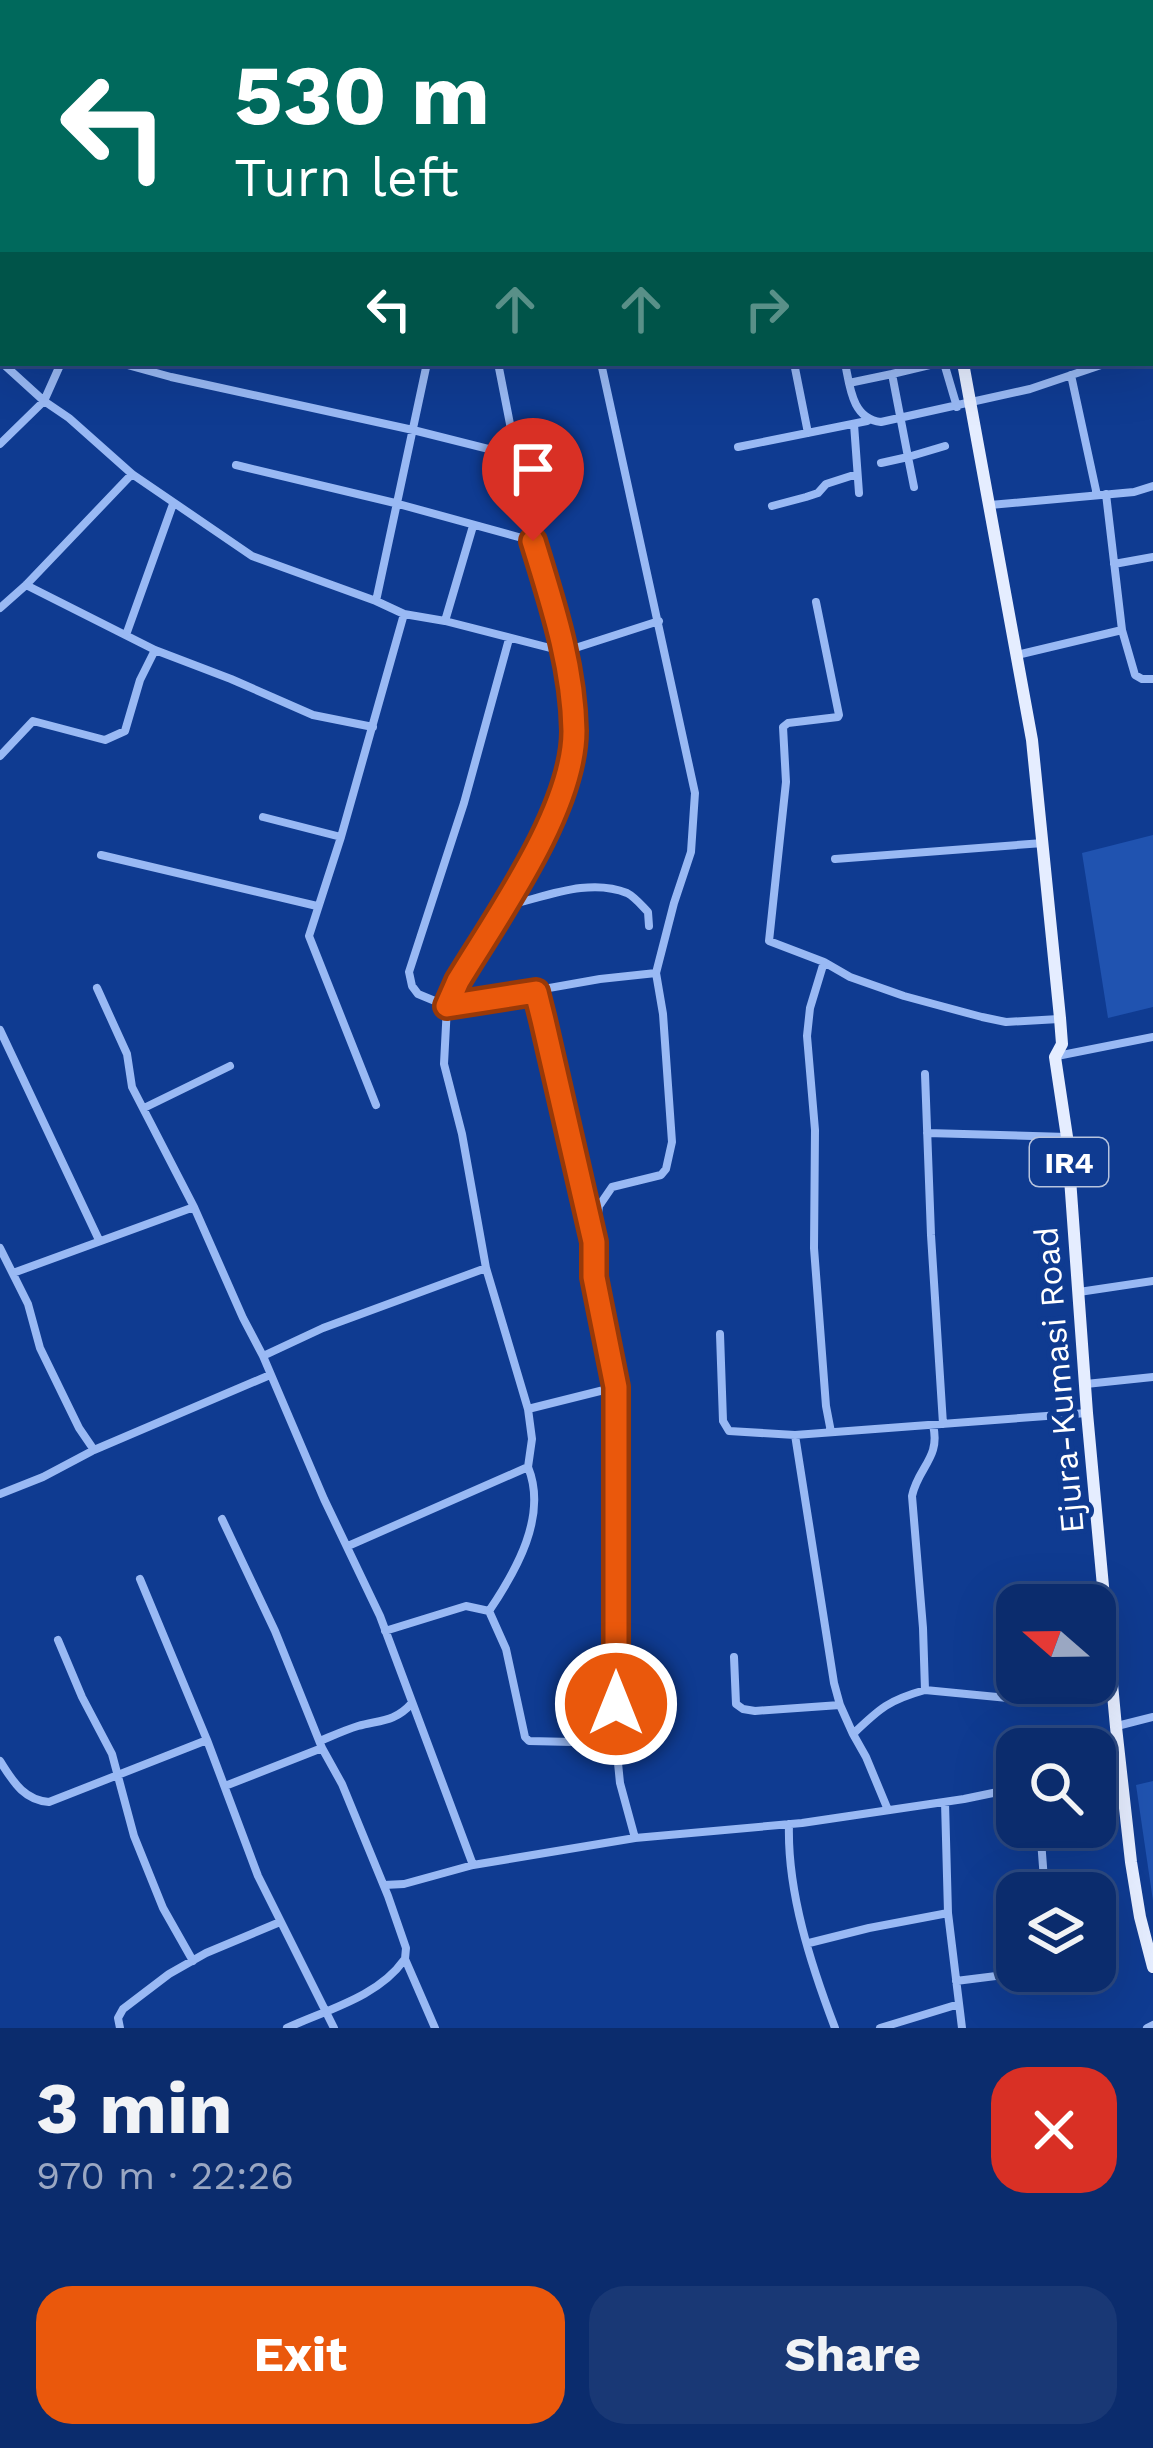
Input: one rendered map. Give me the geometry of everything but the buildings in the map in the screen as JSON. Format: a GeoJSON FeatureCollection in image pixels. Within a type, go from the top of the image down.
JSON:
{"type":"FeatureCollection","features":[{"type":"Feature","properties":{"kind":"main road","name":"Ejura-Kumasi Road"},"geometry":{"type":"LineString","coordinates":[[963,366],[964,405],[990,505],[1032,740],[1060,1018],[1062,1044],[1055,1057],[1067,1137],[1116,1727],[1140,1917],[1153,1967]]}},
{"type":"Feature","properties":{"kind":"street"},"geometry":{"type":"LineString","coordinates":[[6,366],[132,474],[252,556],[404,614],[566,651],[659,621]]}},
{"type":"Feature","properties":{"kind":"street"},"geometry":{"type":"LineString","coordinates":[[0,444],[44,401],[60,366]]}},
{"type":"Feature","properties":{"kind":"street"},"geometry":{"type":"LineString","coordinates":[[131,366],[516,456]]}},
{"type":"Feature","properties":{"kind":"street"},"geometry":{"type":"LineString","coordinates":[[376,601],[426,366]]}},
{"type":"Feature","properties":{"kind":"street"},"geometry":{"type":"LineString","coordinates":[[489,1611],[522,1556],[531,1521],[535,1484],[528,1467],[532,1439],[528,1409],[486,1268],[444,1064],[447,1006],[547,828],[572,753],[574,730],[566,651],[533,541],[498,366]]}},
{"type":"Feature","properties":{"kind":"street"},"geometry":{"type":"LineString","coordinates":[[602,366],[695,793],[692,852],[656,973],[672,1142],[669,1158],[661,1175],[612,1187],[599,1206],[594,1242],[594,1277],[616,1387],[616,1743],[620,1783],[635,1838]]}},
{"type":"Feature","properties":{"kind":"street"},"geometry":{"type":"LineString","coordinates":[[794,366],[808,433]]}},
{"type":"Feature","properties":{"kind":"street"},"geometry":{"type":"LineString","coordinates":[[846,366],[852,397],[868,421]]}},
{"type":"Feature","properties":{"kind":"street"},"geometry":{"type":"LineString","coordinates":[[849,383],[928,366]]}},
{"type":"Feature","properties":{"kind":"street"},"geometry":{"type":"LineString","coordinates":[[943,366],[964,405]]}},
{"type":"Feature","properties":{"kind":"street"},"geometry":{"type":"LineString","coordinates":[[738,447],[964,405],[1098,366]]}},
{"type":"Feature","properties":{"kind":"street"},"geometry":{"type":"LineString","coordinates":[[892,374],[914,487]]}},
{"type":"Feature","properties":{"kind":"street"},"geometry":{"type":"LineString","coordinates":[[1071,375],[1101,495],[1122,630],[1136,675],[1153,679]]}},
{"type":"Feature","properties":{"kind":"street"},"geometry":{"type":"LineString","coordinates":[[854,424],[860,493]]}},
{"type":"Feature","properties":{"kind":"street"},"geometry":{"type":"LineString","coordinates":[[881,463],[945,446]]}},
{"type":"Feature","properties":{"kind":"street"},"geometry":{"type":"LineString","coordinates":[[236,465],[533,541]]}},
{"type":"Feature","properties":{"kind":"street"},"geometry":{"type":"LineString","coordinates":[[0,608],[132,474]]}},
{"type":"Feature","properties":{"kind":"street"},"geometry":{"type":"LineString","coordinates":[[772,506],[818,493],[826,484],[857,474]]}},
{"type":"Feature","properties":{"kind":"street"},"geometry":{"type":"LineString","coordinates":[[990,505],[1153,486]]}},
{"type":"Feature","properties":{"kind":"street"},"geometry":{"type":"LineString","coordinates":[[126,635],[173,504]]}},
{"type":"Feature","properties":{"kind":"street"},"geometry":{"type":"LineString","coordinates":[[445,621],[472,526]]}},
{"type":"Feature","properties":{"kind":"street"},"geometry":{"type":"LineString","coordinates":[[1114,564],[1153,557]]}},
{"type":"Feature","properties":{"kind":"street"},"geometry":{"type":"LineString","coordinates":[[26,585],[155,650],[313,715],[373,727]]}},
{"type":"Feature","properties":{"kind":"street"},"geometry":{"type":"LineString","coordinates":[[817,602],[840,711],[838,717],[783,727],[786,782],[769,941],[850,977],[982,1018],[1006,1022],[1060,1018]]}},
{"type":"Feature","properties":{"kind":"street"},"geometry":{"type":"LineString","coordinates":[[376,1105],[309,936],[404,614]]}},
{"type":"Feature","properties":{"kind":"street"},"geometry":{"type":"LineString","coordinates":[[1017,655],[1122,630]]}},
{"type":"Feature","properties":{"kind":"street"},"geometry":{"type":"LineString","coordinates":[[509,639],[464,803],[410,972],[412,986],[418,994],[447,1006],[656,973]]}},
{"type":"Feature","properties":{"kind":"street"},"geometry":{"type":"LineString","coordinates":[[0,756],[33,721],[106,740],[125,731],[140,680],[155,650]]}},
{"type":"Feature","properties":{"kind":"street"},"geometry":{"type":"LineString","coordinates":[[263,817],[341,837]]}},
{"type":"Feature","properties":{"kind":"street"},"geometry":{"type":"LineString","coordinates":[[835,859],[1044,843]]}},
{"type":"Feature","properties":{"kind":"street"},"geometry":{"type":"LineString","coordinates":[[101,855],[317,906]]}},
{"type":"Feature","properties":{"kind":"street"},"geometry":{"type":"LineString","coordinates":[[503,907],[584,887],[610,890],[630,894],[649,912],[649,926]]}},
{"type":"Feature","properties":{"kind":"street"},"geometry":{"type":"LineString","coordinates":[[824,962],[807,1036],[815,1130],[814,1248],[831,1432]]}},
{"type":"Feature","properties":{"kind":"street"},"geometry":{"type":"LineString","coordinates":[[98,988],[128,1054],[132,1087],[194,1207],[385,1630],[473,1864]]}},
{"type":"Feature","properties":{"kind":"street"},"geometry":{"type":"LineString","coordinates":[[536,992],[594,1242]]}},
{"type":"Feature","properties":{"kind":"street"},"geometry":{"type":"LineString","coordinates":[[0,1030],[99,1240]]}},
{"type":"Feature","properties":{"kind":"street"},"geometry":{"type":"LineString","coordinates":[[1055,1057],[1153,1037]]}},
{"type":"Feature","properties":{"kind":"street"},"geometry":{"type":"LineString","coordinates":[[143,1108],[230,1066]]}},
{"type":"Feature","properties":{"kind":"street"},"geometry":{"type":"LineString","coordinates":[[925,1074],[938,1425],[935,1448],[912,1496],[925,1690]]}},
{"type":"Feature","properties":{"kind":"street"},"geometry":{"type":"LineString","coordinates":[[927,1133],[1067,1137]]}},
{"type":"Feature","properties":{"kind":"street"},"geometry":{"type":"LineString","coordinates":[[8,1268],[194,1207]]}},
{"type":"Feature","properties":{"kind":"street"},"geometry":{"type":"LineString","coordinates":[[0,1248],[28,1304],[40,1348],[94,1450]]}},
{"type":"Feature","properties":{"kind":"street"},"geometry":{"type":"LineString","coordinates":[[263,1356],[323,1328],[486,1268]]}},
{"type":"Feature","properties":{"kind":"street"},"geometry":{"type":"LineString","coordinates":[[1078,1292],[1153,1281]]}},
{"type":"Feature","properties":{"kind":"street"},"geometry":{"type":"LineString","coordinates":[[720,1334],[723,1421],[729,1431],[795,1435],[1087,1413]]}},
{"type":"Feature","properties":{"kind":"street"},"geometry":{"type":"LineString","coordinates":[[0,1493],[270,1375]]}},
{"type":"Feature","properties":{"kind":"street"},"geometry":{"type":"LineString","coordinates":[[1086,1384],[1153,1377]]}},
{"type":"Feature","properties":{"kind":"street"},"geometry":{"type":"LineString","coordinates":[[528,1409],[616,1387]]}},
{"type":"Feature","properties":{"kind":"street"},"geometry":{"type":"LineString","coordinates":[[795,1435],[840,1706],[888,1810]]}},
{"type":"Feature","properties":{"kind":"street"},"geometry":{"type":"LineString","coordinates":[[348,1546],[528,1467]]}},
{"type":"Feature","properties":{"kind":"street"},"geometry":{"type":"LineString","coordinates":[[222,1520],[342,1784],[435,2028]]}},
{"type":"Feature","properties":{"kind":"street"},"geometry":{"type":"LineString","coordinates":[[140,1579],[240,1832],[334,2028]]}},
{"type":"Feature","properties":{"kind":"street"},"geometry":{"type":"LineString","coordinates":[[385,1630],[466,1606],[489,1611]]}},
{"type":"Feature","properties":{"kind":"street"},"geometry":{"type":"LineString","coordinates":[[489,1611],[506,1649],[525,1737],[529,1741],[616,1743]]}},
{"type":"Feature","properties":{"kind":"street"},"geometry":{"type":"LineString","coordinates":[[58,1640],[112,1754],[134,1836],[156,1890],[193,1960]]}},
{"type":"Feature","properties":{"kind":"street"},"geometry":{"type":"LineString","coordinates":[[734,1658],[736,1704],[743,1709],[840,1706]]}},
{"type":"Feature","properties":{"kind":"street"},"geometry":{"type":"LineString","coordinates":[[853,1733],[879,1708],[925,1690],[996,1697]]}},
{"type":"Feature","properties":{"kind":"street"},"geometry":{"type":"LineString","coordinates":[[225,1786],[358,1726],[384,1723],[411,1704]]}},
{"type":"Feature","properties":{"kind":"street"},"geometry":{"type":"LineString","coordinates":[[1116,1727],[1153,1717]]}},
{"type":"Feature","properties":{"kind":"street"},"geometry":{"type":"LineString","coordinates":[[0,1761],[16,1786],[32,1799],[49,1802],[207,1740]]}},
{"type":"Feature","properties":{"kind":"street"},"geometry":{"type":"LineString","coordinates":[[1116,1771],[1121,1770]]}},
{"type":"Feature","properties":{"kind":"street"},"geometry":{"type":"LineString","coordinates":[[384,1886],[473,1864],[635,1838],[789,1824],[996,1792]]}},
{"type":"Feature","properties":{"kind":"street"},"geometry":{"type":"LineString","coordinates":[[945,1802],[948,1913],[962,2028]]}},
{"type":"Feature","properties":{"kind":"street"},"geometry":{"type":"LineString","coordinates":[[789,1824],[790,1879],[835,2028]]}},
{"type":"Feature","properties":{"kind":"street"},"geometry":{"type":"LineString","coordinates":[[808,1943],[948,1913]]}},
{"type":"Feature","properties":{"kind":"street"},"geometry":{"type":"LineString","coordinates":[[120,2028],[123,2009],[169,1975],[280,1922]]}},
{"type":"Feature","properties":{"kind":"street"},"geometry":{"type":"LineString","coordinates":[[287,2028],[380,1985],[405,1959]]}},
{"type":"Feature","properties":{"kind":"street"},"geometry":{"type":"LineString","coordinates":[[956,1981],[996,1976]]}},
{"type":"Feature","properties":{"kind":"street"},"geometry":{"type":"LineString","coordinates":[[880,2028],[959,2004]]}},
{"type":"Feature","properties":{"kind":"shaded area"},"geometry":{"type":"Polygon","coordinates":[[[1153,835],[1153,1007],[1108,1018],[1082,853],[1153,835]]]}},
{"type":"Feature","properties":{"kind":"shaded area"},"geometry":{"type":"Polygon","coordinates":[[[1153,1781],[1153,1901],[1136,1785],[1153,1781]]]}},
{"type":"Feature","properties":{"kind":"route"},"geometry":{"type":"LineString","coordinates":[[533,541],[566,651],[572,753],[547,828],[447,1006],[536,992],[543,1020],[594,1242],[594,1277],[616,1387],[616,1704]]}}]}
